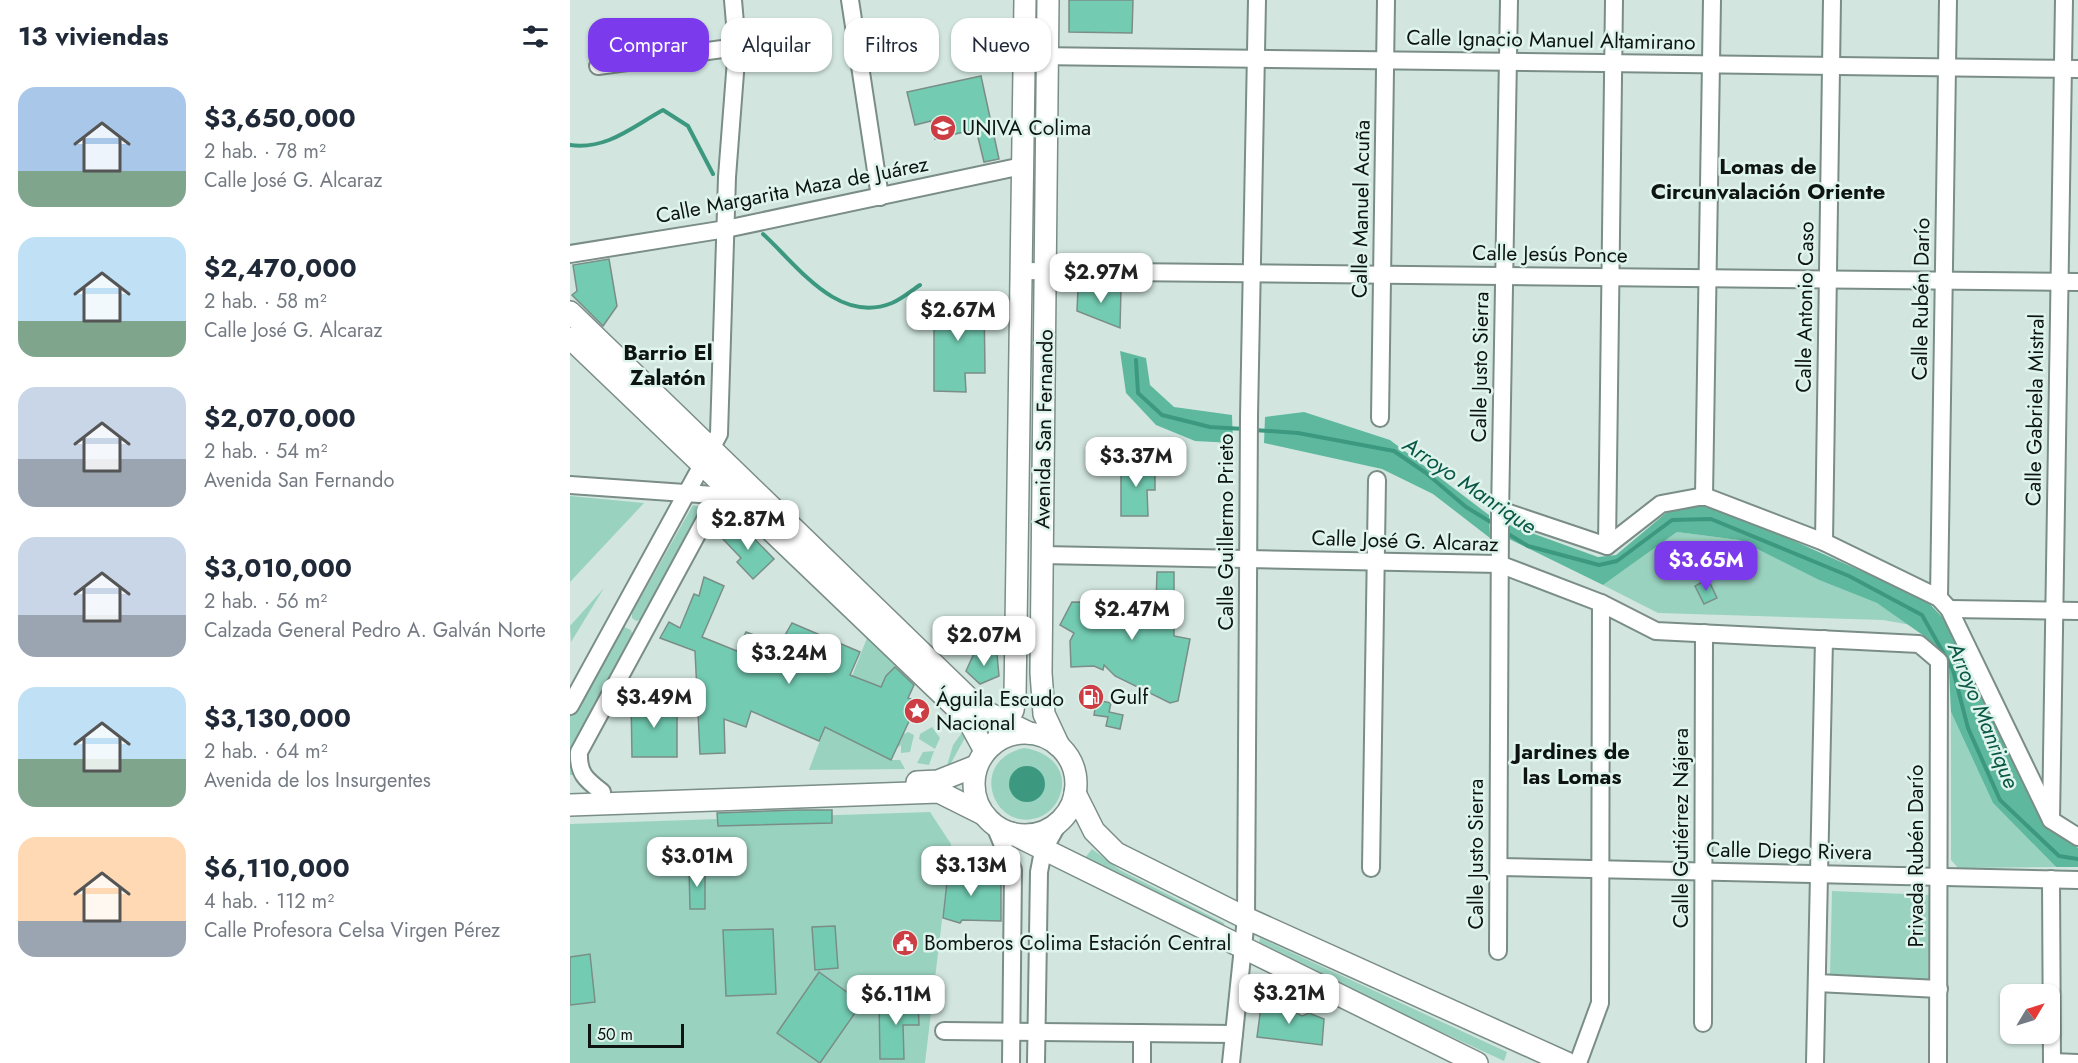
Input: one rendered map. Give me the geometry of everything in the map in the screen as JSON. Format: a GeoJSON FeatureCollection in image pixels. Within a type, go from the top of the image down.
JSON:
{"type":"FeatureCollection","features":[{"type":"Feature","properties":{"kind":"main road","name":"Avenida San Fernando"},"geometry":{"type":"LineString","coordinates":[[1025,0],[1025,18]]}},
{"type":"Feature","properties":{"kind":"main road","name":"Avenida San Fernando"},"geometry":{"type":"LineString","coordinates":[[1048,0],[1048,18]]}},
{"type":"Feature","properties":{"kind":"main road","name":"Avenida San Fernando"},"geometry":{"type":"LineString","coordinates":[[991,745],[1013,710],[1015,696],[1024,72]]}},
{"type":"Feature","properties":{"kind":"main road","name":"Avenida San Fernando"},"geometry":{"type":"LineString","coordinates":[[1047,72],[1041,697],[1044,714],[1059,746]]}},
{"type":"Feature","properties":{"kind":"main road"},"geometry":{"type":"LineString","coordinates":[[570,312],[713,460],[725,493],[967,718],[991,745]]}},
{"type":"Feature","properties":{"kind":"main road"},"geometry":{"type":"LineString","coordinates":[[570,338],[713,460],[980,709],[991,745],[973,782],[976,799],[996,824],[1028,836],[1045,831],[1059,822],[1070,809],[1075,793],[1075,776],[1070,759],[1059,746],[1045,737],[1029,733],[1012,734],[991,745],[938,781],[570,792]]}},
{"type":"Feature","properties":{"kind":"main road"},"geometry":{"type":"LineString","coordinates":[[1018,467],[1043,466]]}},
{"type":"Feature","properties":{"kind":"main road"},"geometry":{"type":"LineString","coordinates":[[570,805],[939,792],[1043,851],[1477,1063]]}},
{"type":"Feature","properties":{"kind":"main road"},"geometry":{"type":"LineString","coordinates":[[1075,793],[1094,831],[1116,853],[1246,918],[1566,1063]]}},
{"type":"Feature","properties":{"kind":"street"},"geometry":{"type":"LineString","coordinates":[[733,0],[735,18]]}},
{"type":"Feature","properties":{"kind":"street"},"geometry":{"type":"LineString","coordinates":[[850,0],[880,197]]}},
{"type":"Feature","properties":{"kind":"street"},"geometry":{"type":"LineString","coordinates":[[1014,0],[1022,18]]}},
{"type":"Feature","properties":{"kind":"street","name":"Calle Guillermo Prieto"},"geometry":{"type":"LineString","coordinates":[[1231,1063],[1246,918],[1249,417],[1257,0]]}},
{"type":"Feature","properties":{"kind":"street","name":"Calle Manuel Acuña"},"geometry":{"type":"LineString","coordinates":[[1380,418],[1386,0]]}},
{"type":"Feature","properties":{"kind":"street","name":"Calle Justo Sierra"},"geometry":{"type":"LineString","coordinates":[[1498,951],[1499,557],[1509,0]]}},
{"type":"Feature","properties":{"kind":"street"},"geometry":{"type":"LineString","coordinates":[[1607,546],[1614,0]]}},
{"type":"Feature","properties":{"kind":"street"},"geometry":{"type":"LineString","coordinates":[[1704,496],[1712,0]]}},
{"type":"Feature","properties":{"kind":"street","name":"Calle Antonio Caso"},"geometry":{"type":"LineString","coordinates":[[1824,542],[1832,0]]}},
{"type":"Feature","properties":{"kind":"street","name":"Calle Rubén Darío"},"geometry":{"type":"LineString","coordinates":[[1944,604],[1944,281],[1948,0]]}},
{"type":"Feature","properties":{"kind":"street","name":"Calle Gabriela Mistral"},"geometry":{"type":"LineString","coordinates":[[2051,820],[2060,282],[2071,69],[2064,0]]}},
{"type":"Feature","properties":{"kind":"street","name":"Calle Ignacio Manuel Altamirano"},"geometry":{"type":"LineString","coordinates":[[1051,56],[2071,69]]}},
{"type":"Feature","properties":{"kind":"street"},"geometry":{"type":"LineString","coordinates":[[570,706],[689,493],[713,460],[719,434],[727,177],[735,72]]}},
{"type":"Feature","properties":{"kind":"street","name":"Calle Margarita Maza de Juárez"},"geometry":{"type":"LineString","coordinates":[[570,254],[743,226],[1022,166]]}},
{"type":"Feature","properties":{"kind":"street","name":"Calle Jesús Ponce"},"geometry":{"type":"LineString","coordinates":[[1021,271],[2078,282]]}},
{"type":"Feature","properties":{"kind":"street"},"geometry":{"type":"LineString","coordinates":[[1371,868],[1377,480]]}},
{"type":"Feature","properties":{"kind":"street"},"geometry":{"type":"LineString","coordinates":[[570,485],[689,493],[725,493]]}},
{"type":"Feature","properties":{"kind":"street"},"geometry":{"type":"LineString","coordinates":[[602,792],[586,778],[578,767],[579,752],[644,630],[725,493]]}},
{"type":"Feature","properties":{"kind":"street"},"geometry":{"type":"LineString","coordinates":[[1607,546],[1661,504],[1704,496],[1824,542],[1944,604],[2078,611]]}},
{"type":"Feature","properties":{"kind":"street"},"geometry":{"type":"LineString","coordinates":[[1500,513],[1607,546]]}},
{"type":"Feature","properties":{"kind":"street","name":"Calle José G. Alcaraz"},"geometry":{"type":"LineString","coordinates":[[1042,555],[1248,558],[1375,563],[1499,557],[1601,603],[1656,631],[1919,644],[1929,653]]}},
{"type":"Feature","properties":{"kind":"street"},"geometry":{"type":"LineString","coordinates":[[1578,1063],[1600,1003],[1601,603]]}},
{"type":"Feature","properties":{"kind":"street"},"geometry":{"type":"LineString","coordinates":[[1944,604],[2051,820],[2078,837]]}},
{"type":"Feature","properties":{"kind":"street"},"geometry":{"type":"LineString","coordinates":[[620,617],[644,630]]}},
{"type":"Feature","properties":{"kind":"street","name":"Calle Gutiérrez Nájera"},"geometry":{"type":"LineString","coordinates":[[1703,1023],[1704,633]]}},
{"type":"Feature","properties":{"kind":"street"},"geometry":{"type":"LineString","coordinates":[[1815,1063],[1824,639]]}},
{"type":"Feature","properties":{"kind":"street","name":"Privada Rubén Darío"},"geometry":{"type":"LineString","coordinates":[[1929,653],[1939,661],[1938,1063]]}},
{"type":"Feature","properties":{"kind":"street"},"geometry":{"type":"LineString","coordinates":[[1036,1063],[1039,872],[1043,851],[1059,822]]}},
{"type":"Feature","properties":{"kind":"street"},"geometry":{"type":"LineString","coordinates":[[996,824],[1013,870],[1011,1063]]}},
{"type":"Feature","properties":{"kind":"street","name":"Calle Diego Rivera"},"geometry":{"type":"LineString","coordinates":[[1498,867],[2078,880]]}},
{"type":"Feature","properties":{"kind":"street"},"geometry":{"type":"LineString","coordinates":[[2051,879],[2052,1063],[2078,1063]]}},
{"type":"Feature","properties":{"kind":"street"},"geometry":{"type":"LineString","coordinates":[[1817,983],[1939,989]]}},
{"type":"Feature","properties":{"kind":"street"},"geometry":{"type":"LineString","coordinates":[[944,1031],[1234,1034]]}},
{"type":"Feature","properties":{"kind":"street"},"geometry":{"type":"LineString","coordinates":[[1142,1033],[1142,1063]]}},
{"type":"Feature","properties":{"kind":"shaded area"},"geometry":{"type":"Polygon","coordinates":[[[1120,351],[1146,358],[1150,385],[1174,407],[1232,415],[1233,443],[1195,441],[1156,425],[1126,393],[1120,351]]]}},
{"type":"Feature","properties":{"kind":"shaded area"},"geometry":{"type":"Polygon","coordinates":[[[1304,412],[1390,440],[1489,515],[1490,538],[1433,494],[1382,469],[1264,443],[1265,417],[1304,412]]]}},
{"type":"Feature","properties":{"kind":"shaded area"},"geometry":{"type":"Polygon","coordinates":[[[570,496],[644,503],[570,582],[570,496]]]}},
{"type":"Feature","properties":{"kind":"shaded area"},"geometry":{"type":"Polygon","coordinates":[[[693,505],[700,507],[701,513],[642,619],[636,621],[632,618],[632,613],[693,505]]]}},
{"type":"Feature","properties":{"kind":"shaded area"},"geometry":{"type":"Polygon","coordinates":[[[1690,506],[1718,507],[1926,600],[1943,618],[2047,826],[2078,848],[2078,867],[2056,867],[1993,803],[1951,712],[1949,671],[1940,654],[1927,638],[1877,603],[1819,580],[1739,540],[1677,532],[1603,585],[1507,538],[1507,524],[1598,557],[1616,555],[1666,513],[1690,506]]]}},
{"type":"Feature","properties":{"kind":"shaded area"},"geometry":{"type":"Polygon","coordinates":[[[1677,532],[1739,540],[1819,580],[1877,603],[1911,625],[1883,620],[1658,613],[1603,585],[1677,532]]]}},
{"type":"Feature","properties":{"kind":"shaded area"},"geometry":{"type":"Polygon","coordinates":[[[604,588],[571,642],[570,626],[604,588]]]}},
{"type":"Feature","properties":{"kind":"shaded area"},"geometry":{"type":"Polygon","coordinates":[[[624,627],[631,630],[633,637],[571,757],[574,775],[570,775],[570,716],[620,629],[624,627]]]}},
{"type":"Feature","properties":{"kind":"shaded area"},"geometry":{"type":"Polygon","coordinates":[[[867,638],[896,666],[886,676],[881,687],[852,676],[867,638]]]}},
{"type":"Feature","properties":{"kind":"shaded area"},"geometry":{"type":"Polygon","coordinates":[[[1951,712],[1993,803],[2056,867],[1958,868],[1951,860],[1951,712]]]}},
{"type":"Feature","properties":{"kind":"shaded area"},"geometry":{"type":"Polygon","coordinates":[[[825,727],[890,760],[900,760],[905,769],[809,770],[825,727]]]}},
{"type":"Feature","properties":{"kind":"shaded area"},"geometry":{"type":"Polygon","coordinates":[[[932,727],[940,738],[935,749],[919,739],[920,734],[932,727]]]}},
{"type":"Feature","properties":{"kind":"shaded area"},"geometry":{"type":"Polygon","coordinates":[[[966,727],[967,734],[944,776],[953,745],[966,727]]]}},
{"type":"Feature","properties":{"kind":"shaded area"},"geometry":{"type":"Polygon","coordinates":[[[908,732],[914,735],[910,752],[901,753],[901,745],[897,748],[902,735],[908,732]]]}},
{"type":"Feature","properties":{"kind":"shaded area"},"geometry":{"type":"Polygon","coordinates":[[[1024,748],[1033,750],[1048,757],[1059,769],[1062,777],[1060,795],[1055,805],[1042,816],[1025,820],[1011,816],[1000,807],[993,795],[991,781],[995,767],[1006,756],[1024,748]],[[1030,767],[1009,782],[1011,793],[1044,789],[1043,777],[1030,767]]]}},
{"type":"Feature","properties":{"kind":"shaded area"},"geometry":{"type":"Polygon","coordinates":[[[934,751],[929,765],[917,763],[923,752],[934,751]]]}},
{"type":"Feature","properties":{"kind":"shaded area"},"geometry":{"type":"Polygon","coordinates":[[[1027,766],[1040,771],[1045,784],[1040,797],[1027,802],[1014,797],[1009,784],[1014,771],[1027,766]]]}},
{"type":"Feature","properties":{"kind":"shaded area"},"geometry":{"type":"Polygon","coordinates":[[[930,812],[951,844],[925,1063],[570,1063],[570,824],[930,812]]]}},
{"type":"Feature","properties":{"kind":"shaded area"},"geometry":{"type":"Polygon","coordinates":[[[1092,849],[1120,870],[1224,923],[1225,930],[1084,859],[1092,849]]]}},
{"type":"Feature","properties":{"kind":"shaded area"},"geometry":{"type":"Polygon","coordinates":[[[1832,891],[1931,895],[1928,979],[1830,975],[1832,891]]]}},
{"type":"Feature","properties":{"kind":"shaded area"},"geometry":{"type":"Polygon","coordinates":[[[1260,938],[1507,1052],[1504,1061],[1258,947],[1260,938]]]}},
{"type":"Feature","properties":{"kind":"building"},"geometry":{"type":"Polygon","coordinates":[[[1069,0],[1133,0],[1132,33],[1069,32],[1069,0]]]}},
{"type":"Feature","properties":{"kind":"building"},"geometry":{"type":"Polygon","coordinates":[[[981,76],[999,159],[984,162],[976,129],[935,139],[931,121],[915,125],[907,92],[981,76]]]}},
{"type":"Feature","properties":{"kind":"building"},"geometry":{"type":"Polygon","coordinates":[[[609,259],[617,306],[603,326],[572,295],[577,291],[573,265],[609,259]]]}},
{"type":"Feature","properties":{"kind":"building"},"geometry":{"type":"Polygon","coordinates":[[[1078,288],[1121,288],[1120,328],[1077,311],[1078,288]]]}},
{"type":"Feature","properties":{"kind":"building"},"geometry":{"type":"Polygon","coordinates":[[[934,298],[984,298],[985,373],[965,373],[966,392],[934,391],[934,298]]]}},
{"type":"Feature","properties":{"kind":"building"},"geometry":{"type":"Polygon","coordinates":[[[1121,463],[1155,463],[1155,490],[1147,490],[1148,516],[1121,516],[1121,463]]]}},
{"type":"Feature","properties":{"kind":"building"},"geometry":{"type":"Polygon","coordinates":[[[738,522],[774,559],[753,579],[737,562],[741,558],[722,538],[738,522]]]}},
{"type":"Feature","properties":{"kind":"building"},"geometry":{"type":"Polygon","coordinates":[[[1157,572],[1174,572],[1174,636],[1190,639],[1178,701],[1170,703],[1115,676],[1104,665],[1103,670],[1094,666],[1071,667],[1070,641],[1074,633],[1060,625],[1072,602],[1156,603],[1157,572]]]}},
{"type":"Feature","properties":{"kind":"building"},"geometry":{"type":"Polygon","coordinates":[[[704,577],[724,586],[702,637],[737,651],[746,632],[759,637],[757,641],[777,649],[792,623],[860,652],[850,675],[881,687],[886,676],[895,667],[914,685],[908,698],[918,702],[891,760],[825,727],[819,741],[751,711],[746,727],[724,719],[725,753],[700,754],[695,651],[660,638],[669,622],[680,628],[694,594],[699,596],[704,577]]]}},
{"type":"Feature","properties":{"kind":"building"},"geometry":{"type":"Polygon","coordinates":[[[1708,579],[1717,598],[1704,604],[1695,586],[1708,579]]]}},
{"type":"Feature","properties":{"kind":"building"},"geometry":{"type":"Polygon","coordinates":[[[975,651],[997,654],[999,676],[980,684],[966,671],[975,651]]]}},
{"type":"Feature","properties":{"kind":"building"},"geometry":{"type":"Polygon","coordinates":[[[1084,688],[1099,691],[1097,700],[1111,703],[1109,712],[1123,715],[1120,729],[1106,726],[1108,717],[1094,715],[1095,706],[1082,703],[1084,688]]]}},
{"type":"Feature","properties":{"kind":"building"},"geometry":{"type":"Polygon","coordinates":[[[631,698],[649,698],[649,705],[677,705],[677,757],[632,757],[631,698]]]}},
{"type":"Feature","properties":{"kind":"building"},"geometry":{"type":"Polygon","coordinates":[[[832,810],[832,823],[718,826],[717,813],[832,810]]]}},
{"type":"Feature","properties":{"kind":"building"},"geometry":{"type":"Polygon","coordinates":[[[949,864],[1001,885],[1001,921],[962,920],[960,923],[943,918],[949,864]]]}},
{"type":"Feature","properties":{"kind":"building"},"geometry":{"type":"Polygon","coordinates":[[[689,867],[705,867],[705,909],[690,909],[689,867]]]}},
{"type":"Feature","properties":{"kind":"building"},"geometry":{"type":"Polygon","coordinates":[[[835,926],[838,968],[815,970],[812,927],[835,926]]]}},
{"type":"Feature","properties":{"kind":"building"},"geometry":{"type":"Polygon","coordinates":[[[773,929],[776,994],[726,996],[723,930],[773,929]]]}},
{"type":"Feature","properties":{"kind":"building"},"geometry":{"type":"Polygon","coordinates":[[[590,954],[595,1002],[570,1005],[570,957],[590,954]]]}},
{"type":"Feature","properties":{"kind":"building"},"geometry":{"type":"Polygon","coordinates":[[[819,972],[862,1003],[820,1063],[777,1033],[819,972]]]}},
{"type":"Feature","properties":{"kind":"building"},"geometry":{"type":"Polygon","coordinates":[[[918,999],[919,1025],[903,1025],[904,1059],[880,1059],[879,1000],[918,999]]]}},
{"type":"Feature","properties":{"kind":"building"},"geometry":{"type":"Polygon","coordinates":[[[1262,999],[1269,999],[1302,1016],[1309,1013],[1324,1019],[1322,1045],[1257,1037],[1262,999]]]}},
{"type":"Feature","properties":{"kind":"waterway","name":"Arroyo Manrique"},"geometry":{"type":"LineString","coordinates":[[570,145],[583,146],[608,141],[663,110],[688,126],[713,174]]}},
{"type":"Feature","properties":{"kind":"waterway","name":"Arroyo Manrique"},"geometry":{"type":"LineString","coordinates":[[763,234],[820,289],[854,306],[872,308],[892,303],[920,285]]}},
{"type":"Feature","properties":{"kind":"waterway","name":"Arroyo Manrique"},"geometry":{"type":"LineString","coordinates":[[1136,360],[1138,393],[1162,415],[1210,427],[1244,429]]}},
{"type":"Feature","properties":{"kind":"waterway","name":"Arroyo Manrique"},"geometry":{"type":"LineString","coordinates":[[1254,430],[1298,433],[1394,451],[1426,473],[1466,507],[1494,524]]}},
{"type":"Feature","properties":{"kind":"waterway","name":"Arroyo Manrique"},"geometry":{"type":"LineString","coordinates":[[1505,532],[1528,546],[1599,565],[1617,561],[1672,520],[1711,519],[1849,576],[1922,615],[1953,670],[1968,728],[2000,800],[2059,856],[2078,859]]}},
{"type":"Feature","properties":{"kind":"place","name":"UNIVA Colima"},"geometry":{"type":"Point","coordinates":[943,128]}},
{"type":"Feature","properties":{"kind":"place","name":"Gulf"},"geometry":{"type":"Point","coordinates":[1091,697]}},
{"type":"Feature","properties":{"kind":"place","name":"Águila Escudo Nacional"},"geometry":{"type":"Point","coordinates":[917,711]}},
{"type":"Feature","properties":{"kind":"place","name":"Bomberos Colima Estación Central"},"geometry":{"type":"Point","coordinates":[905,943]}},
{"type":"Feature","properties":{"kind":"district","name":"Lomas de Circunvalación Oriente"},"geometry":{"type":"Point","coordinates":[1768,178]}},
{"type":"Feature","properties":{"kind":"district","name":"Barrio El Zalatón"},"geometry":{"type":"Point","coordinates":[668,364]}},
{"type":"Feature","properties":{"kind":"district","name":"Jardines de las Lomas"},"geometry":{"type":"Point","coordinates":[1572,764]}}]}
